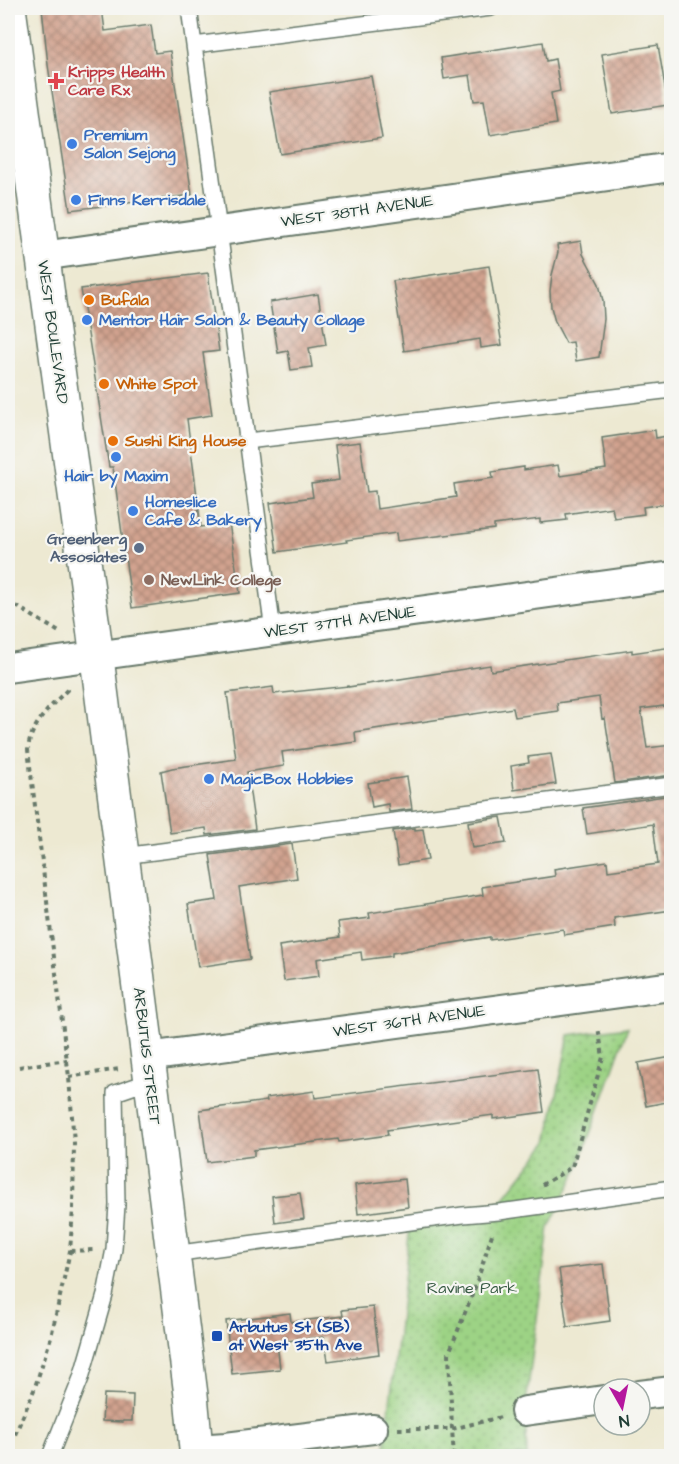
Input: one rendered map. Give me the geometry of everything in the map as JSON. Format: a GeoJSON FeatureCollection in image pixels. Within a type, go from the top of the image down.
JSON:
{"type":"FeatureCollection","features":[{"type":"Feature","properties":{"kind":"main road","name":"WEST BOULEVARD"},"geometry":{"type":"LineString","coordinates":[[9,8],[97,656]]}},
{"type":"Feature","properties":{"kind":"main road","name":"ARBUTUS STREET"},"geometry":{"type":"LineString","coordinates":[[97,656],[123,856],[140,1069],[173,1254],[196,1453]]}},
{"type":"Feature","properties":{"kind":"street","name":"WEST 38TH AVENUE"},"geometry":{"type":"LineString","coordinates":[[42,256],[672,167]]}},
{"type":"Feature","properties":{"kind":"street","name":"WEST 37TH AVENUE"},"geometry":{"type":"LineString","coordinates":[[8,668],[672,576]]}},
{"type":"Feature","properties":{"kind":"street","name":"WEST 36TH AVENUE"},"geometry":{"type":"LineString","coordinates":[[140,1069],[672,986]]}},
{"type":"Feature","properties":{"kind":"street"},"geometry":{"type":"LineString","coordinates":[[652,1394],[672,1391]]}},
{"type":"Feature","properties":{"kind":"street"},"geometry":{"type":"LineString","coordinates":[[525,1411],[592,1402]]}},
{"type":"Feature","properties":{"kind":"street"},"geometry":{"type":"LineString","coordinates":[[196,1453],[226,1447],[373,1429]]}},
{"type":"Feature","properties":{"kind":"lane"},"geometry":{"type":"LineString","coordinates":[[189,8],[273,631]]}},
{"type":"Feature","properties":{"kind":"lane"},"geometry":{"type":"LineString","coordinates":[[194,45],[491,8]]}},
{"type":"Feature","properties":{"kind":"lane"},"geometry":{"type":"LineString","coordinates":[[247,441],[672,390]]}},
{"type":"Feature","properties":{"kind":"lane"},"geometry":{"type":"LineString","coordinates":[[123,856],[672,785]]}},
{"type":"Feature","properties":{"kind":"lane"},"geometry":{"type":"LineString","coordinates":[[50,1456],[81,1378],[105,1295],[114,1249],[117,1205],[115,1093],[140,1069]]}},
{"type":"Feature","properties":{"kind":"lane"},"geometry":{"type":"LineString","coordinates":[[173,1254],[672,1188]]}},
{"type":"Feature","properties":{"kind":"path"},"geometry":{"type":"LineString","coordinates":[[8,591],[8,597],[13,604],[58,632]]}},
{"type":"Feature","properties":{"kind":"path"},"geometry":{"type":"LineString","coordinates":[[8,1451],[34,1390],[51,1337],[70,1251],[74,1209],[74,1143],[69,1077],[28,750],[29,740],[43,715],[67,690]]}},
{"type":"Feature","properties":{"kind":"path"},"geometry":{"type":"LineString","coordinates":[[535,1189],[572,1167],[603,1057],[598,1027]]}},
{"type":"Feature","properties":{"kind":"path"},"geometry":{"type":"LineString","coordinates":[[19,1067],[67,1060]]}},
{"type":"Feature","properties":{"kind":"path"},"geometry":{"type":"LineString","coordinates":[[69,1077],[140,1069]]}},
{"type":"Feature","properties":{"kind":"path"},"geometry":{"type":"LineString","coordinates":[[454,1456],[449,1353],[477,1285],[499,1212]]}},
{"type":"Feature","properties":{"kind":"path"},"geometry":{"type":"LineString","coordinates":[[373,1429],[452,1429],[525,1411]]}},
{"type":"Feature","properties":{"kind":"green space","name":"Ravine Park"},"geometry":{"type":"Polygon","coordinates":[[[628,1027],[577,1170],[549,1227],[525,1411],[527,1456],[384,1456],[410,1226],[490,1215],[547,1143],[569,1035],[628,1027]]]}},
{"type":"Feature","properties":{"kind":"building"},"geometry":{"type":"Polygon","coordinates":[[[42,8],[102,8],[105,31],[151,25],[155,53],[170,51],[192,195],[70,210],[48,65],[42,8]]]}},
{"type":"Feature","properties":{"kind":"building"},"geometry":{"type":"Polygon","coordinates":[[[543,42],[546,61],[555,59],[560,91],[551,93],[556,124],[490,135],[484,100],[474,101],[470,75],[444,79],[441,58],[543,42]]]}},
{"type":"Feature","properties":{"kind":"building"},"geometry":{"type":"Polygon","coordinates":[[[658,45],[668,105],[612,114],[602,54],[658,45]]]}},
{"type":"Feature","properties":{"kind":"building"},"geometry":{"type":"Polygon","coordinates":[[[371,76],[382,138],[280,154],[269,92],[371,76]]]}},
{"type":"Feature","properties":{"kind":"building"},"geometry":{"type":"Polygon","coordinates":[[[581,241],[583,254],[599,284],[604,319],[599,357],[576,361],[573,342],[566,343],[555,322],[550,291],[558,252],[557,245],[581,241]]]}},
{"type":"Feature","properties":{"kind":"building"},"geometry":{"type":"Polygon","coordinates":[[[489,266],[502,345],[481,348],[480,339],[404,351],[393,281],[489,266]]]}},
{"type":"Feature","properties":{"kind":"building"},"geometry":{"type":"Polygon","coordinates":[[[208,273],[219,351],[203,353],[212,415],[187,419],[201,527],[229,523],[240,593],[132,608],[113,467],[109,467],[81,289],[208,273]]]}},
{"type":"Feature","properties":{"kind":"building"},"geometry":{"type":"Polygon","coordinates":[[[318,294],[326,345],[309,348],[312,367],[291,370],[288,351],[278,353],[270,302],[318,294]]]}},
{"type":"Feature","properties":{"kind":"building"},"geometry":{"type":"Polygon","coordinates":[[[655,430],[656,438],[672,435],[672,503],[643,507],[644,514],[614,518],[612,507],[566,514],[567,520],[540,523],[540,519],[494,525],[494,529],[397,541],[396,533],[277,552],[270,503],[313,497],[311,484],[339,480],[335,445],[360,442],[367,492],[375,491],[377,509],[456,497],[454,484],[493,478],[492,472],[558,465],[560,476],[606,469],[602,438],[655,430]]]}},
{"type":"Feature","properties":{"kind":"building"},"geometry":{"type":"Polygon","coordinates":[[[672,647],[672,705],[641,709],[647,748],[672,745],[672,775],[615,783],[605,718],[602,719],[599,697],[557,703],[558,711],[515,717],[513,708],[355,732],[356,742],[282,752],[284,766],[247,772],[255,829],[207,835],[206,828],[170,833],[161,771],[236,759],[227,693],[273,687],[274,694],[348,687],[490,665],[491,671],[632,650],[632,653],[672,647]]]}},
{"type":"Feature","properties":{"kind":"building"},"geometry":{"type":"Polygon","coordinates":[[[551,754],[556,784],[514,790],[511,766],[529,763],[528,757],[551,754]]]}},
{"type":"Feature","properties":{"kind":"building"},"geometry":{"type":"Polygon","coordinates":[[[407,777],[412,809],[389,812],[388,804],[372,807],[368,783],[407,777]]]}},
{"type":"Feature","properties":{"kind":"building"},"geometry":{"type":"Polygon","coordinates":[[[672,795],[672,910],[614,918],[615,927],[564,935],[563,929],[490,940],[490,937],[362,960],[361,952],[317,959],[319,976],[284,981],[279,946],[340,937],[338,922],[370,918],[369,913],[483,895],[482,887],[555,876],[554,869],[607,861],[608,871],[658,864],[653,824],[587,834],[583,808],[672,795]]]}},
{"type":"Feature","properties":{"kind":"building"},"geometry":{"type":"Polygon","coordinates":[[[501,817],[506,843],[472,848],[468,822],[501,817]]]}},
{"type":"Feature","properties":{"kind":"building"},"geometry":{"type":"Polygon","coordinates":[[[415,828],[415,830],[423,829],[428,860],[398,865],[393,831],[415,828]]]}},
{"type":"Feature","properties":{"kind":"building"},"geometry":{"type":"Polygon","coordinates":[[[292,844],[297,878],[239,887],[250,959],[198,967],[188,904],[217,900],[210,855],[292,844]]]}},
{"type":"Feature","properties":{"kind":"building"},"geometry":{"type":"Polygon","coordinates":[[[672,1057],[672,1101],[646,1106],[638,1063],[672,1057]]]}},
{"type":"Feature","properties":{"kind":"building"},"geometry":{"type":"Polygon","coordinates":[[[538,1069],[544,1112],[493,1119],[493,1115],[387,1130],[388,1135],[254,1150],[254,1156],[207,1162],[200,1110],[267,1101],[266,1098],[314,1091],[315,1098],[538,1069]]]}},
{"type":"Feature","properties":{"kind":"building"},"geometry":{"type":"Polygon","coordinates":[[[405,1179],[408,1207],[358,1214],[355,1185],[405,1179]]]}},
{"type":"Feature","properties":{"kind":"building"},"geometry":{"type":"Polygon","coordinates":[[[300,1193],[304,1219],[275,1223],[272,1196],[300,1193]]]}},
{"type":"Feature","properties":{"kind":"building"},"geometry":{"type":"Polygon","coordinates":[[[603,1264],[610,1321],[567,1327],[559,1269],[603,1264]]]}},
{"type":"Feature","properties":{"kind":"building"},"geometry":{"type":"Polygon","coordinates":[[[373,1307],[379,1354],[328,1361],[324,1337],[277,1342],[280,1369],[232,1374],[226,1321],[290,1313],[291,1322],[343,1316],[342,1310],[373,1307]]]}},
{"type":"Feature","properties":{"kind":"building"},"geometry":{"type":"Polygon","coordinates":[[[104,1394],[133,1395],[132,1421],[102,1421],[104,1394]]]}},
{"type":"Feature","properties":{"kind":"place","name":"Kripps Health Care Rx"},"geometry":{"type":"Point","coordinates":[56,81]}},
{"type":"Feature","properties":{"kind":"place","name":"Premium Salon Sejong"},"geometry":{"type":"Point","coordinates":[72,144]}},
{"type":"Feature","properties":{"kind":"place","name":"Finns Kerrisdale"},"geometry":{"type":"Point","coordinates":[76,200]}},
{"type":"Feature","properties":{"kind":"place","name":"Bufala"},"geometry":{"type":"Point","coordinates":[89,300]}},
{"type":"Feature","properties":{"kind":"place","name":"Mentor Hair Salon & Beauty Collage"},"geometry":{"type":"Point","coordinates":[87,320]}},
{"type":"Feature","properties":{"kind":"place","name":"White Spot"},"geometry":{"type":"Point","coordinates":[104,384]}},
{"type":"Feature","properties":{"kind":"place","name":"Sushi King House"},"geometry":{"type":"Point","coordinates":[113,441]}},
{"type":"Feature","properties":{"kind":"place","name":"Hair by Maxim"},"geometry":{"type":"Point","coordinates":[116,457]}},
{"type":"Feature","properties":{"kind":"place","name":"Homeslice Cafe & Bakery"},"geometry":{"type":"Point","coordinates":[133,511]}},
{"type":"Feature","properties":{"kind":"place","name":"Greenberg Assosiates"},"geometry":{"type":"Point","coordinates":[139,548]}},
{"type":"Feature","properties":{"kind":"place","name":"NewLink College"},"geometry":{"type":"Point","coordinates":[149,580]}},
{"type":"Feature","properties":{"kind":"place","name":"MagicBox Hobbies"},"geometry":{"type":"Point","coordinates":[209,779]}},
{"type":"Feature","properties":{"kind":"place","name":"Arbutus St (SB) at West 35th Ave"},"geometry":{"type":"Point","coordinates":[217,1336]}}]}
